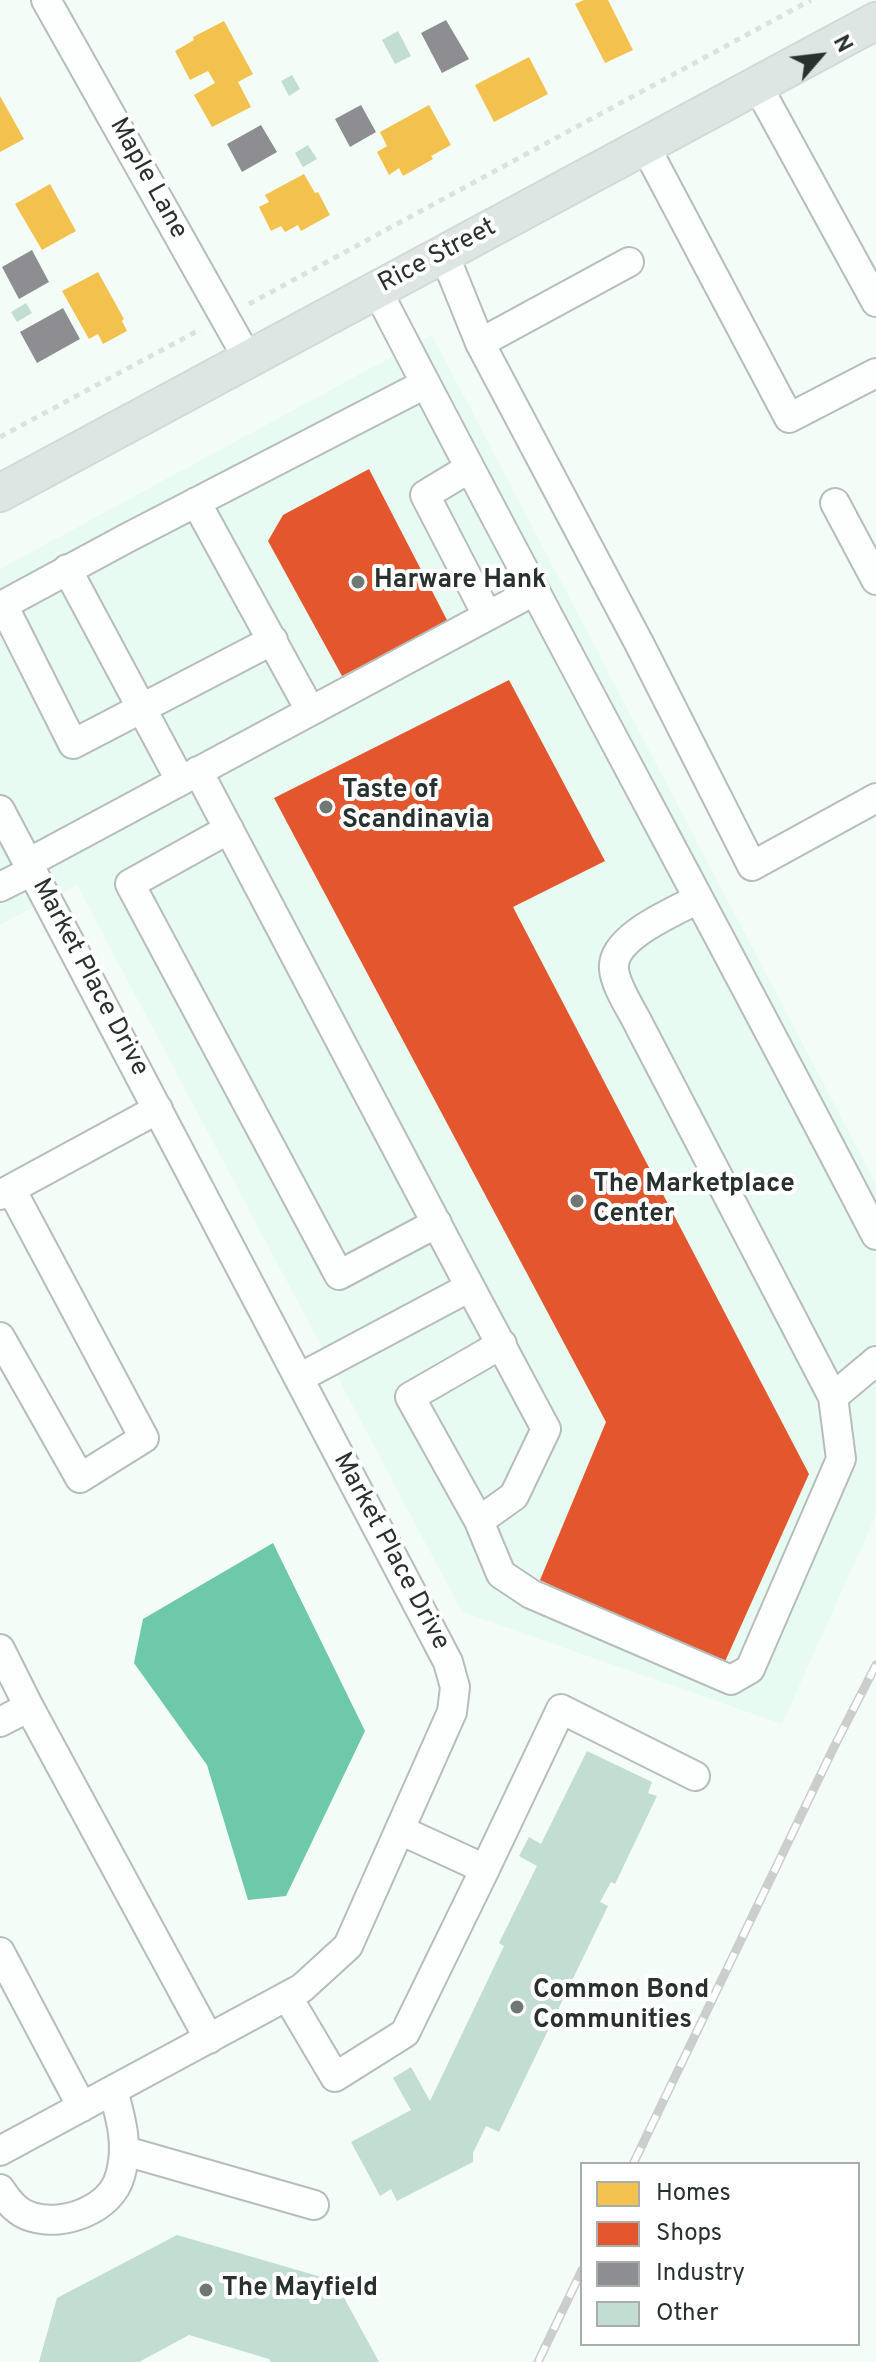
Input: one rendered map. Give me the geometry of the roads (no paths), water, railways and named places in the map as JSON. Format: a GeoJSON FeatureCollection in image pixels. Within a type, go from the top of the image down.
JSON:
{"type":"FeatureCollection","features":[{"type":"Feature","properties":{"kind":"main road","name":"Rice Street"},"geometry":{"type":"LineString","coordinates":[[0,493],[876,21]]}},
{"type":"Feature","properties":{"kind":"street","name":"Maple Lane"},"geometry":{"type":"LineString","coordinates":[[46,0],[248,359]]}},
{"type":"Feature","properties":{"kind":"street"},"geometry":{"type":"LineString","coordinates":[[757,85],[876,302]]}},
{"type":"Feature","properties":{"kind":"street"},"geometry":{"type":"LineString","coordinates":[[645,146],[789,418],[876,373]]}},
{"type":"Feature","properties":{"kind":"street"},"geometry":{"type":"LineString","coordinates":[[444,254],[480,343],[640,645],[752,866],[876,798]]}},
{"type":"Feature","properties":{"kind":"street"},"geometry":{"type":"LineString","coordinates":[[480,343],[629,262]]}},
{"type":"Feature","properties":{"kind":"street"},"geometry":{"type":"LineString","coordinates":[[377,290],[468,469],[876,1235]]}},
{"type":"Feature","properties":{"kind":"street"},"geometry":{"type":"LineString","coordinates":[[273,640],[73,744],[3,605],[425,384]]}},
{"type":"Feature","properties":{"kind":"street"},"geometry":{"type":"LineString","coordinates":[[468,469],[425,495],[487,615]]}},
{"type":"Feature","properties":{"kind":"street"},"geometry":{"type":"LineString","coordinates":[[196,502],[310,710]]}},
{"type":"Feature","properties":{"kind":"street"},"geometry":{"type":"LineString","coordinates":[[835,503],[876,580]]}},
{"type":"Feature","properties":{"kind":"street"},"geometry":{"type":"LineString","coordinates":[[67,569],[143,708],[229,829],[546,1429],[514,1496],[479,1521]]}},
{"type":"Feature","properties":{"kind":"street"},"geometry":{"type":"LineString","coordinates":[[0,887],[189,775],[534,591]]}},
{"type":"Feature","properties":{"kind":"street","name":"Market Place Drive"},"geometry":{"type":"LineString","coordinates":[[0,810],[453,1673],[455,1687],[452,1712],[348,1946],[302,1988],[0,2151]]}},
{"type":"Feature","properties":{"kind":"street"},"geometry":{"type":"LineString","coordinates":[[229,829],[130,884],[339,1275],[437,1223]]}},
{"type":"Feature","properties":{"kind":"street"},"geometry":{"type":"LineString","coordinates":[[502,1344],[410,1397],[479,1521],[501,1574],[531,1594],[731,1680],[750,1669],[841,1459],[833,1397],[616,979],[615,957],[622,945],[635,934],[698,899]]}},
{"type":"Feature","properties":{"kind":"street"},"geometry":{"type":"LineString","coordinates":[[0,1337],[80,1478],[144,1438],[5,1192],[158,1109]]}},
{"type":"Feature","properties":{"kind":"street"},"geometry":{"type":"LineString","coordinates":[[299,1378],[470,1287]]}},
{"type":"Feature","properties":{"kind":"street"},"geometry":{"type":"LineString","coordinates":[[833,1397],[876,1361]]}},
{"type":"Feature","properties":{"kind":"street"},"geometry":{"type":"LineString","coordinates":[[0,1649],[209,2039]]}},
{"type":"Feature","properties":{"kind":"street"},"geometry":{"type":"LineString","coordinates":[[0,1722],[29,1707]]}},
{"type":"Feature","properties":{"kind":"street"},"geometry":{"type":"LineString","coordinates":[[287,1996],[335,2077],[405,2033],[561,1709],[695,1776]]}},
{"type":"Feature","properties":{"kind":"street"},"geometry":{"type":"LineString","coordinates":[[400,1830],[485,1869]]}},
{"type":"Feature","properties":{"kind":"street"},"geometry":{"type":"LineString","coordinates":[[0,1952],[82,2107]]}},
{"type":"Feature","properties":{"kind":"street"},"geometry":{"type":"LineString","coordinates":[[0,2189],[11,2205],[31,2217],[70,2217],[95,2209],[119,2179],[125,2151],[113,2090]]}},
{"type":"Feature","properties":{"kind":"street"},"geometry":{"type":"LineString","coordinates":[[125,2151],[314,2205]]}},
{"type":"Feature","properties":{"kind":"railway"},"geometry":{"type":"LineString","coordinates":[[634,2162],[876,1665]]}},
{"type":"Feature","properties":{"kind":"railway"},"geometry":{"type":"LineString","coordinates":[[538,2362],[580,2274]]}},
{"type":"Feature","properties":{"kind":"place","name":"Harware Hank"},"geometry":{"type":"Point","coordinates":[358,582]}},
{"type":"Feature","properties":{"kind":"place","name":"Taste of Scandinavia"},"geometry":{"type":"Point","coordinates":[326,807]}},
{"type":"Feature","properties":{"kind":"place","name":"The Marketplace Center"},"geometry":{"type":"Point","coordinates":[577,1201]}},
{"type":"Feature","properties":{"kind":"place","name":"Common Bond Communities"},"geometry":{"type":"Point","coordinates":[517,2007]}},
{"type":"Feature","properties":{"kind":"place","name":"The Mayfield"},"geometry":{"type":"Point","coordinates":[206,2290]}}]}
